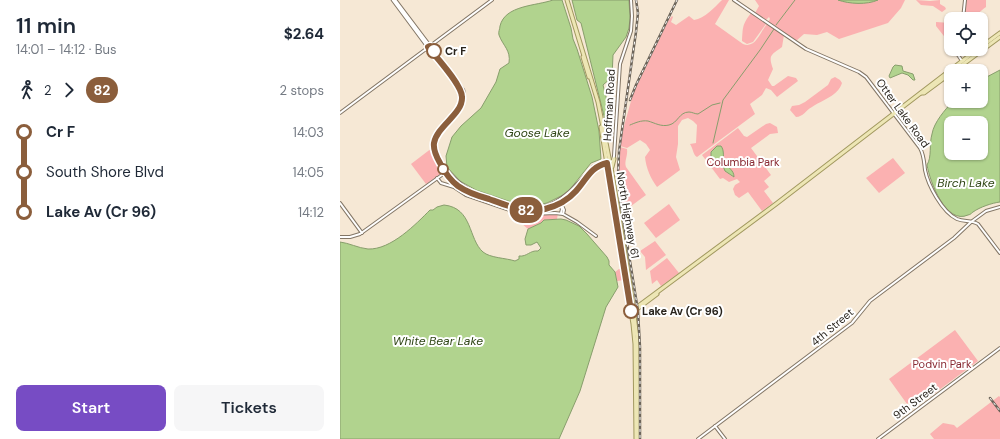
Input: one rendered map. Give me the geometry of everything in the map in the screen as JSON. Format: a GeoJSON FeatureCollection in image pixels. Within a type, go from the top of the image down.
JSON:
{"type":"FeatureCollection","features":[{"type":"Feature","properties":{"kind":"main road"},"geometry":{"type":"LineString","coordinates":[[394,0],[460,88],[462,96],[461,104],[439,131],[435,140],[434,152],[446,172],[455,184],[466,191],[512,208],[532,211],[547,208],[559,202],[573,190],[594,166],[608,162],[596,101],[566,0]]}},
{"type":"Feature","properties":{"kind":"main road"},"geometry":{"type":"LineString","coordinates":[[988,42],[1000,33]]}},
{"type":"Feature","properties":{"kind":"main road"},"geometry":{"type":"LineString","coordinates":[[633,311],[923,91],[1000,37]]}},
{"type":"Feature","properties":{"kind":"main road"},"geometry":{"type":"LineString","coordinates":[[963,62],[970,56]]}},
{"type":"Feature","properties":{"kind":"main road"},"geometry":{"type":"LineString","coordinates":[[921,93],[924,93],[944,78]]}},
{"type":"Feature","properties":{"kind":"main road"},"geometry":{"type":"LineString","coordinates":[[612,173],[614,158]]}},
{"type":"Feature","properties":{"kind":"main road","name":"North Highway 61"},"geometry":{"type":"LineString","coordinates":[[608,162],[612,173],[633,301],[633,311]]}},
{"type":"Feature","properties":{"kind":"main road","name":"North Highway 61"},"geometry":{"type":"LineString","coordinates":[[608,162],[638,344],[637,439]]}},
{"type":"Feature","properties":{"kind":"main road"},"geometry":{"type":"LineString","coordinates":[[633,311],[640,304],[662,289]]}},
{"type":"Feature","properties":{"kind":"main road"},"geometry":{"type":"LineString","coordinates":[[633,301],[635,305],[640,304]]}},
{"type":"Feature","properties":{"kind":"street"},"geometry":{"type":"LineString","coordinates":[[340,113],[492,0]]}},
{"type":"Feature","properties":{"kind":"street","name":"Hoffman Road"},"geometry":{"type":"LineString","coordinates":[[614,158],[620,64],[631,31],[631,0]]}},
{"type":"Feature","properties":{"kind":"street","name":"Otter Lake Road"},"geometry":{"type":"LineString","coordinates":[[734,0],[805,48],[864,75],[922,150],[925,170],[939,201],[956,219],[978,224],[1000,253]]}},
{"type":"Feature","properties":{"kind":"street"},"geometry":{"type":"LineString","coordinates":[[964,12],[965,0]]}},
{"type":"Feature","properties":{"kind":"street"},"geometry":{"type":"LineString","coordinates":[[959,56],[963,62]]}},
{"type":"Feature","properties":{"kind":"street"},"geometry":{"type":"LineString","coordinates":[[608,162],[612,161],[614,158]]}},
{"type":"Feature","properties":{"kind":"street"},"geometry":{"type":"LineString","coordinates":[[340,237],[353,237],[362,233],[446,172]]}},
{"type":"Feature","properties":{"kind":"street"},"geometry":{"type":"LineString","coordinates":[[437,178],[441,183],[454,187],[466,196],[518,213],[562,214],[578,222],[596,236]]}},
{"type":"Feature","properties":{"kind":"street"},"geometry":{"type":"LineString","coordinates":[[559,202],[564,210],[562,214]]}},
{"type":"Feature","properties":{"kind":"street"},"geometry":{"type":"LineString","coordinates":[[340,203],[362,233]]}},
{"type":"Feature","properties":{"kind":"street","name":"4th Street"},"geometry":{"type":"LineString","coordinates":[[698,439],[852,323],[870,301],[954,238],[971,222],[986,211],[1000,207]]}},
{"type":"Feature","properties":{"kind":"street","name":"9th Street"},"geometry":{"type":"LineString","coordinates":[[878,439],[1000,348]]}},
{"type":"Feature","properties":{"kind":"street"},"geometry":{"type":"LineString","coordinates":[[715,426],[725,439]]}},
{"type":"Feature","properties":{"kind":"green space"},"geometry":{"type":"Polygon","coordinates":[[[722,0],[729,0],[715,24],[743,44],[747,45],[754,42],[767,24],[784,35],[782,47],[773,54],[771,58],[773,69],[768,80],[772,86],[788,76],[796,78],[798,81],[777,97],[771,90],[766,88],[762,95],[750,104],[755,114],[697,157],[690,144],[696,143],[697,125],[688,118],[682,120],[678,126],[676,157],[680,170],[657,187],[646,165],[645,157],[650,150],[646,144],[640,140],[627,148],[620,146],[633,94],[668,21],[672,16],[671,22],[676,25],[689,16],[694,20],[698,19],[709,12],[722,0]]]}},
{"type":"Feature","properties":{"kind":"green space"},"geometry":{"type":"Polygon","coordinates":[[[755,0],[838,0],[853,2],[905,0],[901,8],[888,23],[839,39],[827,32],[817,35],[804,34],[796,41],[768,22],[770,19],[769,17],[766,20],[755,13],[759,6],[755,0]]]}},
{"type":"Feature","properties":{"kind":"green space"},"geometry":{"type":"Polygon","coordinates":[[[916,0],[940,0],[940,4],[946,9],[942,12],[933,6],[921,5],[916,0]]]}},
{"type":"Feature","properties":{"kind":"green space"},"geometry":{"type":"Polygon","coordinates":[[[966,0],[986,0],[986,7],[980,12],[964,12],[966,0]]]}},
{"type":"Feature","properties":{"kind":"green space"},"geometry":{"type":"Polygon","coordinates":[[[751,13],[766,24],[753,42],[747,44],[742,41],[743,29],[744,23],[751,13]]]}},
{"type":"Feature","properties":{"kind":"green space"},"geometry":{"type":"Polygon","coordinates":[[[936,22],[944,23],[944,36],[936,26],[936,22]]]}},
{"type":"Feature","properties":{"kind":"green space"},"geometry":{"type":"Polygon","coordinates":[[[835,77],[842,83],[837,91],[810,108],[801,116],[796,117],[790,110],[792,106],[805,102],[828,85],[831,79],[835,77]]]}},
{"type":"Feature","properties":{"kind":"green space","name":"Columbia Park"},"geometry":{"type":"Polygon","coordinates":[[[770,123],[777,127],[778,133],[770,134],[751,148],[771,175],[764,181],[769,187],[764,191],[773,203],[762,211],[748,192],[739,198],[735,195],[733,189],[735,185],[740,182],[737,179],[729,182],[723,178],[720,179],[702,155],[738,128],[744,136],[747,137],[766,124],[770,123]],[[711,151],[711,156],[714,161],[723,166],[725,171],[733,177],[711,151]]]}},
{"type":"Feature","properties":{"kind":"green space"},"geometry":{"type":"Polygon","coordinates":[[[620,147],[627,149],[625,163],[626,167],[646,195],[627,209],[626,213],[623,214],[618,180],[620,147]]]}},
{"type":"Feature","properties":{"kind":"green space"},"geometry":{"type":"Polygon","coordinates":[[[432,148],[443,172],[426,184],[411,164],[432,148]]]}},
{"type":"Feature","properties":{"kind":"green space"},"geometry":{"type":"Polygon","coordinates":[[[893,158],[905,173],[879,193],[866,178],[893,158]]]}},
{"type":"Feature","properties":{"kind":"green space"},"geometry":{"type":"Polygon","coordinates":[[[669,204],[680,220],[656,238],[644,223],[669,204]]]}},
{"type":"Feature","properties":{"kind":"green space"},"geometry":{"type":"Polygon","coordinates":[[[558,213],[557,219],[544,220],[528,229],[520,222],[524,214],[558,213]]]}},
{"type":"Feature","properties":{"kind":"green space"},"geometry":{"type":"Polygon","coordinates":[[[655,241],[666,255],[646,270],[645,257],[640,251],[655,241]]]}},
{"type":"Feature","properties":{"kind":"green space"},"geometry":{"type":"Polygon","coordinates":[[[667,258],[679,273],[661,286],[657,280],[652,284],[650,271],[667,258]]]}},
{"type":"Feature","properties":{"kind":"green space"},"geometry":{"type":"Polygon","coordinates":[[[619,269],[623,269],[625,280],[617,281],[615,272],[619,269]]]}},
{"type":"Feature","properties":{"kind":"green space","name":"Podvin Park"},"geometry":{"type":"Polygon","coordinates":[[[955,330],[978,361],[931,396],[926,390],[907,404],[889,379],[955,330]]]}},
{"type":"Feature","properties":{"kind":"green space"},"geometry":{"type":"Polygon","coordinates":[[[999,396],[1000,439],[934,439],[930,434],[943,423],[954,425],[957,428],[999,396]]]}},
{"type":"Feature","properties":{"kind":"water","name":"Goose Lake"},"geometry":{"type":"Polygon","coordinates":[[[553,0],[562,0],[592,97],[599,131],[601,159],[591,163],[567,193],[547,203],[533,206],[517,204],[476,190],[460,181],[447,167],[446,156],[452,137],[461,126],[481,108],[496,82],[500,69],[509,63],[508,51],[499,34],[503,19],[514,10],[553,0]]]}},
{"type":"Feature","properties":{"kind":"water"},"geometry":{"type":"Polygon","coordinates":[[[572,0],[629,0],[629,28],[626,37],[613,55],[612,77],[603,85],[611,116],[611,124],[605,120],[581,23],[577,20],[572,0]]]}},
{"type":"Feature","properties":{"kind":"water"},"geometry":{"type":"Polygon","coordinates":[[[838,0],[878,0],[869,3],[858,3],[838,0]]]}},
{"type":"Feature","properties":{"kind":"water"},"geometry":{"type":"Polygon","coordinates":[[[895,65],[902,66],[903,71],[913,74],[915,80],[902,73],[890,78],[889,76],[895,65]]]}},
{"type":"Feature","properties":{"kind":"water","name":"Birch Lake"},"geometry":{"type":"Polygon","coordinates":[[[1000,70],[1000,202],[990,204],[970,214],[960,216],[953,214],[940,200],[935,191],[927,165],[929,162],[933,130],[947,108],[988,108],[988,76],[1000,70]]]}},
{"type":"Feature","properties":{"kind":"water"},"geometry":{"type":"Polygon","coordinates":[[[717,146],[721,146],[725,163],[732,171],[734,177],[725,171],[723,166],[718,165],[711,158],[711,152],[717,146]]]}},
{"type":"Feature","properties":{"kind":"water","name":"White Bear Lake"},"geometry":{"type":"Polygon","coordinates":[[[444,205],[453,207],[465,218],[478,246],[483,252],[494,257],[515,261],[519,259],[519,256],[524,256],[538,251],[541,248],[537,242],[531,245],[526,245],[525,239],[528,229],[544,220],[566,220],[579,226],[587,234],[607,257],[609,265],[615,272],[618,287],[606,307],[580,391],[559,439],[340,439],[340,242],[361,248],[377,248],[394,241],[418,222],[430,210],[444,205]]]}},
{"type":"Feature","properties":{"kind":"waterway"},"geometry":{"type":"LineString","coordinates":[[776,25],[795,0]]}},
{"type":"Feature","properties":{"kind":"waterway"},"geometry":{"type":"LineString","coordinates":[[713,143],[723,100],[774,29]]}},
{"type":"Feature","properties":{"kind":"waterway"},"geometry":{"type":"LineString","coordinates":[[630,125],[645,121],[661,125],[669,125],[675,122],[686,112],[698,114],[712,105],[720,103]]}},
{"type":"Feature","properties":{"kind":"railway"},"geometry":{"type":"LineString","coordinates":[[636,0],[638,13],[619,151],[618,175],[620,199],[638,311],[640,347],[640,439]]}},
{"type":"Feature","properties":{"kind":"railway"},"geometry":{"type":"LineString","coordinates":[[630,100],[677,0]]}},
{"type":"Feature","properties":{"kind":"railway"},"geometry":{"type":"LineString","coordinates":[[990,398],[1000,411]]}},
{"type":"Feature","properties":{"kind":"bus line","name":"82"},"geometry":{"type":"LineString","coordinates":[[434,51],[430,46],[428,47],[460,88],[462,93],[462,100],[459,108],[439,131],[434,145],[434,152],[444,170],[451,180],[459,187],[473,194],[512,208],[532,211],[539,210],[561,203],[577,190],[594,168],[607,163],[631,311]]}},
{"type":"Feature","properties":{"kind":"place","name":"Cr F"},"geometry":{"type":"Point","coordinates":[434,51]}},
{"type":"Feature","properties":{"kind":"place","name":"Lake Av (Cr 96)"},"geometry":{"type":"Point","coordinates":[631,311]}}]}
